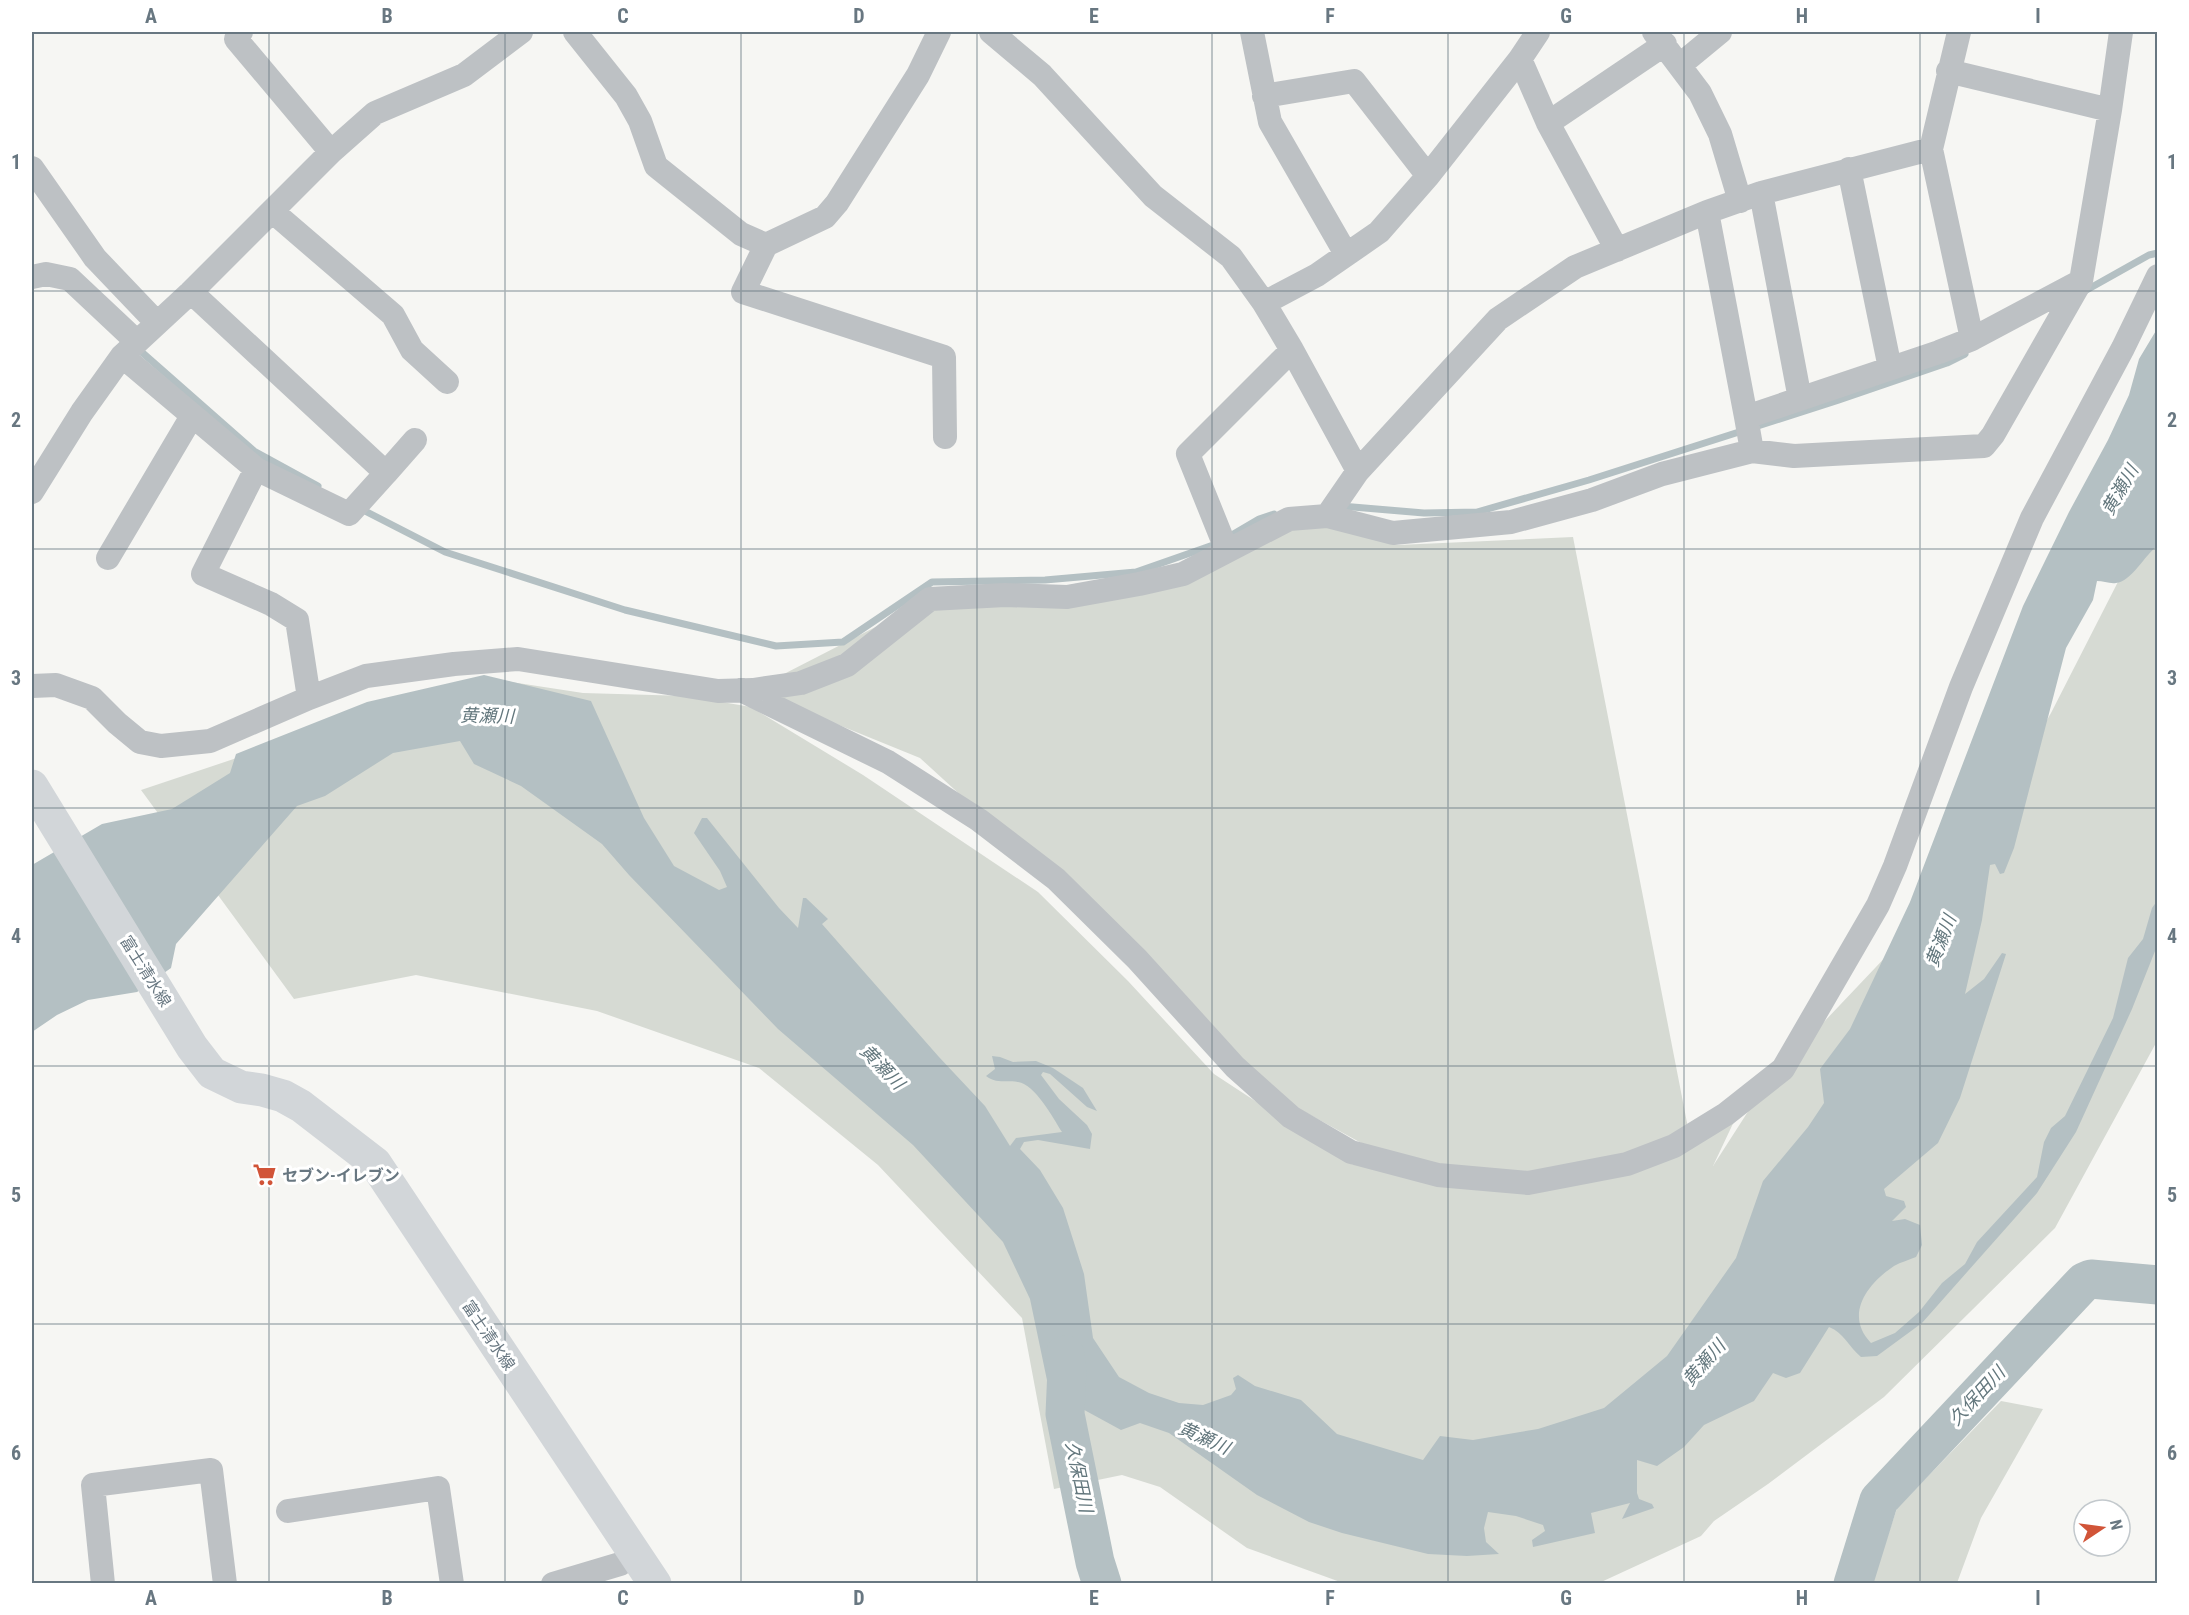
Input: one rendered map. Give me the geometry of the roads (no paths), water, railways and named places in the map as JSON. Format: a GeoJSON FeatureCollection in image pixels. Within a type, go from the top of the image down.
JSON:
{"type":"FeatureCollection","features":[{"type":"Feature","properties":{"kind":"main road","name":"富士清水線"},"geometry":{"type":"LineString","coordinates":[[37,799],[192,1047],[213,1073],[241,1087],[283,1096],[301,1106],[375,1163],[655,1584]]}},
{"type":"Feature","properties":{"kind":"main road","name":"富士清水線"},"geometry":{"type":"LineString","coordinates":[[301,1106],[358,1174],[626,1574]]}},
{"type":"Feature","properties":{"kind":"street"},"geometry":{"type":"LineString","coordinates":[[241,32],[236,39],[331,152]]}},
{"type":"Feature","properties":{"kind":"street"},"geometry":{"type":"LineString","coordinates":[[32,492],[82,412],[129,349],[191,292],[331,152],[375,113],[464,75],[521,32]]}},
{"type":"Feature","properties":{"kind":"street"},"geometry":{"type":"LineString","coordinates":[[575,32],[626,96],[640,121],[656,166],[741,234],[766,245]]}},
{"type":"Feature","properties":{"kind":"street"},"geometry":{"type":"LineString","coordinates":[[939,32],[918,75],[837,203],[825,217],[766,245],[743,292],[944,357],[945,437]]}},
{"type":"Feature","properties":{"kind":"street"},"geometry":{"type":"LineString","coordinates":[[991,32],[1042,75],[1153,196],[1231,257],[1264,303],[1292,350],[1358,471]]}},
{"type":"Feature","properties":{"kind":"street"},"geometry":{"type":"LineString","coordinates":[[1252,32],[1270,122],[1346,254]]}},
{"type":"Feature","properties":{"kind":"street"},"geometry":{"type":"LineString","coordinates":[[1264,303],[1317,275],[1379,232],[1428,176],[1520,59],[1538,32]]}},
{"type":"Feature","properties":{"kind":"street"},"geometry":{"type":"LineString","coordinates":[[1680,65],[1720,32]]}},
{"type":"Feature","properties":{"kind":"street"},"geometry":{"type":"LineString","coordinates":[[1959,32],[1931,148],[1972,339]]}},
{"type":"Feature","properties":{"kind":"street"},"geometry":{"type":"LineString","coordinates":[[32,686],[56,685],[92,698],[140,742],[161,746],[210,741],[366,676],[454,664],[518,659],[718,691],[801,683],[847,665],[930,598],[1005,595],[1067,597],[1138,584],[1183,574],[1289,519],[1327,516],[1393,533],[1511,522],[1592,500],[1662,474],[1752,446],[1794,456],[1984,446],[1993,435],[2081,281],[2121,32]]}},
{"type":"Feature","properties":{"kind":"street"},"geometry":{"type":"LineString","coordinates":[[1548,123],[1659,38],[1700,93],[1751,197],[1800,399]]}},
{"type":"Feature","properties":{"kind":"street"},"geometry":{"type":"LineString","coordinates":[[1520,59],[1548,123],[1617,250]]}},
{"type":"Feature","properties":{"kind":"street"},"geometry":{"type":"LineString","coordinates":[[1948,71],[2110,110]]}},
{"type":"Feature","properties":{"kind":"street"},"geometry":{"type":"LineString","coordinates":[[1264,96],[1354,81],[1428,176]]}},
{"type":"Feature","properties":{"kind":"street"},"geometry":{"type":"LineString","coordinates":[[1327,516],[1358,471],[1498,319],[1575,267],[1707,212],[1751,197],[1931,148]]}},
{"type":"Feature","properties":{"kind":"street"},"geometry":{"type":"LineString","coordinates":[[32,168],[94,258],[157,323]]}},
{"type":"Feature","properties":{"kind":"street"},"geometry":{"type":"LineString","coordinates":[[1849,170],[1890,368]]}},
{"type":"Feature","properties":{"kind":"street"},"geometry":{"type":"LineString","coordinates":[[272,212],[393,315],[412,350],[447,382]]}},
{"type":"Feature","properties":{"kind":"street"},"geometry":{"type":"LineString","coordinates":[[1707,212],[1752,446]]}},
{"type":"Feature","properties":{"kind":"street"},"geometry":{"type":"LineString","coordinates":[[32,277],[46,274],[70,279],[129,349],[192,416],[256,469],[349,514],[415,440]]}},
{"type":"Feature","properties":{"kind":"street"},"geometry":{"type":"LineString","coordinates":[[741,690],[888,762],[979,820],[1056,879],[1137,959],[1235,1067],[1291,1117],[1351,1152],[1438,1175],[1528,1183],[1627,1164],[1674,1146],[1726,1114],[1783,1069],[1878,905],[1895,866],[1961,687],[2032,518],[2123,348],[2157,276]]}},
{"type":"Feature","properties":{"kind":"street"},"geometry":{"type":"LineString","coordinates":[[1746,417],[1972,339],[2081,281]]}},
{"type":"Feature","properties":{"kind":"street"},"geometry":{"type":"LineString","coordinates":[[191,292],[386,473]]}},
{"type":"Feature","properties":{"kind":"street"},"geometry":{"type":"LineString","coordinates":[[1227,551],[1188,454],[1292,350]]}},
{"type":"Feature","properties":{"kind":"street"},"geometry":{"type":"LineString","coordinates":[[108,558],[192,416]]}},
{"type":"Feature","properties":{"kind":"street"},"geometry":{"type":"LineString","coordinates":[[256,469],[203,574],[271,604],[297,620],[309,698]]}},
{"type":"Feature","properties":{"kind":"street"},"geometry":{"type":"LineString","coordinates":[[103,1584],[93,1485],[211,1470],[225,1584]]}},
{"type":"Feature","properties":{"kind":"street"},"geometry":{"type":"LineString","coordinates":[[288,1511],[438,1488],[452,1584]]}},
{"type":"Feature","properties":{"kind":"street"},"geometry":{"type":"LineString","coordinates":[[553,1584],[626,1574]]}},
{"type":"Feature","properties":{"kind":"water","name":"黄瀬川"},"geometry":{"type":"Polygon","coordinates":[[[2157,329],[2157,546],[2122,581],[2114,583],[2097,581],[2093,600],[2066,648],[2014,848],[2004,873],[2000,874],[1995,864],[1990,865],[1982,920],[1965,994],[1984,979],[2002,953],[2006,954],[1960,1098],[1938,1143],[1884,1189],[1886,1196],[1904,1201],[1906,1207],[1892,1221],[1905,1219],[1920,1225],[1922,1245],[1916,1257],[1884,1273],[1862,1301],[1859,1322],[1871,1343],[1895,1333],[1919,1312],[1942,1283],[1965,1264],[1977,1242],[2037,1177],[2044,1142],[2051,1128],[2065,1116],[2113,1018],[2128,958],[2143,939],[2152,908],[2157,901],[2157,946],[2132,1009],[2076,1132],[2037,1193],[1922,1323],[1877,1356],[1861,1357],[1839,1333],[1829,1327],[1800,1373],[1786,1378],[1773,1373],[1754,1401],[1704,1425],[1684,1447],[1657,1466],[1637,1460],[1639,1499],[1652,1504],[1654,1508],[1622,1519],[1630,1503],[1591,1513],[1595,1533],[1533,1547],[1532,1540],[1545,1531],[1543,1525],[1516,1516],[1488,1512],[1484,1528],[1486,1542],[1499,1554],[1467,1556],[1428,1554],[1342,1533],[1309,1522],[1257,1495],[1169,1433],[1140,1423],[1121,1430],[1077,1406],[1074,1408],[1052,1404],[1030,1299],[1003,1242],[913,1145],[778,1029],[629,875],[602,844],[521,786],[474,764],[460,741],[393,753],[325,796],[297,806],[176,944],[171,968],[137,992],[88,1000],[57,1015],[32,1032],[32,865],[102,824],[172,809],[230,773],[236,754],[367,702],[484,675],[591,701],[644,818],[674,866],[719,890],[727,887],[720,871],[694,833],[702,818],[707,818],[779,908],[798,928],[803,898],[806,898],[828,919],[822,924],[985,1106],[1010,1146],[1016,1138],[1062,1132],[1043,1102],[1031,1089],[1018,1082],[997,1081],[986,1076],[995,1069],[992,1056],[1013,1062],[1036,1061],[1053,1068],[1083,1088],[1097,1111],[1087,1107],[1050,1074],[1043,1072],[1041,1075],[1059,1099],[1087,1125],[1092,1134],[1090,1149],[1038,1140],[1024,1142],[1020,1149],[1040,1170],[1063,1208],[1084,1274],[1093,1338],[1119,1377],[1149,1393],[1179,1403],[1203,1405],[1231,1395],[1236,1389],[1233,1378],[1238,1375],[1255,1386],[1301,1400],[1337,1434],[1423,1460],[1440,1436],[1473,1440],[1538,1429],[1604,1408],[1667,1356],[1736,1258],[1763,1181],[1808,1127],[1824,1103],[1820,1069],[1850,1029],[1910,902],[2023,606],[2069,512],[2108,440],[2129,395],[2139,359],[2157,329]]]}},
{"type":"Feature","properties":{"kind":"waterway"},"geometry":{"type":"LineString","coordinates":[[2083,292],[2149,255],[2158,253]]}},
{"type":"Feature","properties":{"kind":"waterway"},"geometry":{"type":"LineString","coordinates":[[137,348],[254,451],[318,486]]}},
{"type":"Feature","properties":{"kind":"waterway"},"geometry":{"type":"LineString","coordinates":[[1341,506],[1424,513],[1477,512],[1589,480],[1839,400],[1947,363],[1965,354]]}},
{"type":"Feature","properties":{"kind":"waterway"},"geometry":{"type":"LineString","coordinates":[[359,508],[445,552],[625,610],[776,646],[843,642],[932,582],[1045,580],[1136,572],[1216,544]]}},
{"type":"Feature","properties":{"kind":"waterway"},"geometry":{"type":"LineString","coordinates":[[1225,539],[1259,519],[1274,514]]}},
{"type":"Feature","properties":{"kind":"waterway","name":"久保田川"},"geometry":{"type":"LineString","coordinates":[[1853,1584],[1879,1500],[2084,1282],[2091,1279],[2158,1285]]}},
{"type":"Feature","properties":{"kind":"waterway","name":"久保田川"},"geometry":{"type":"LineString","coordinates":[[1065,1355],[1067,1369],[1065,1414],[1095,1562],[1102,1584]]}},
{"type":"Feature","properties":{"kind":"place","name":"セブン-イレブン"},"geometry":{"type":"Point","coordinates":[264,1175]}}]}
